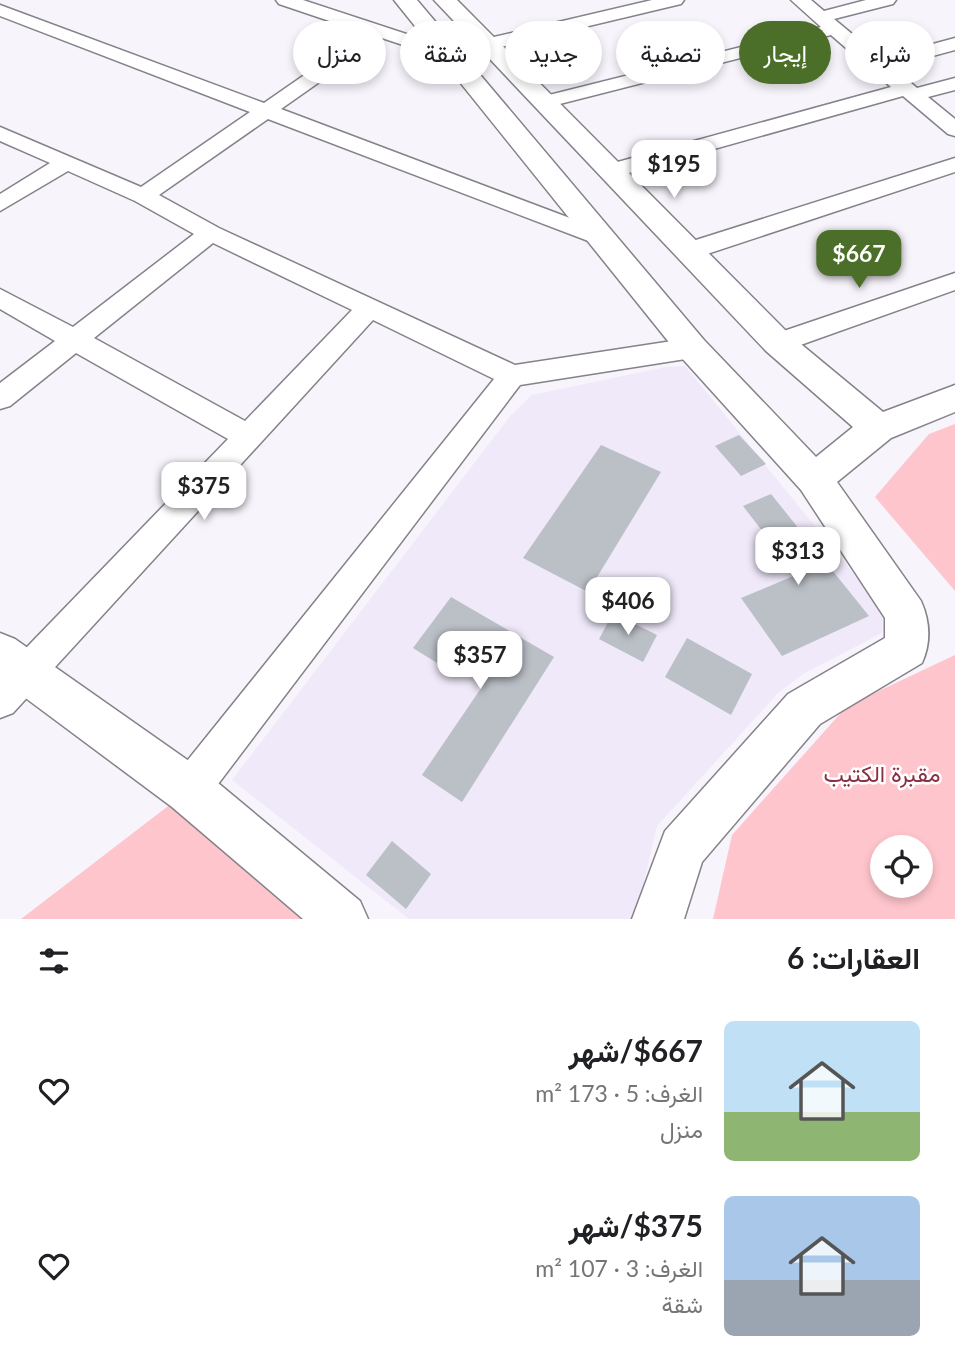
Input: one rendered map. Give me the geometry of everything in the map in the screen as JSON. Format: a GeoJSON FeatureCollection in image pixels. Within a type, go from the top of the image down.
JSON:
{"type":"FeatureCollection","features":[{"type":"Feature","properties":{"kind":"main road"},"geometry":{"type":"LineString","coordinates":[[405,0],[421,21]]}},
{"type":"Feature","properties":{"kind":"main road"},"geometry":{"type":"LineString","coordinates":[[445,0],[466,21]]}},
{"type":"Feature","properties":{"kind":"main road"},"geometry":{"type":"LineString","coordinates":[[491,47],[778,343],[878,428]]}},
{"type":"Feature","properties":{"kind":"main road"},"geometry":{"type":"LineString","coordinates":[[471,84],[692,348],[814,479],[906,614],[907,649],[804,709],[682,848],[658,919]]}},
{"type":"Feature","properties":{"kind":"main road"},"geometry":{"type":"LineString","coordinates":[[814,479],[878,428],[955,398]]}},
{"type":"Feature","properties":{"kind":"main road"},"geometry":{"type":"LineString","coordinates":[[9,676],[189,790],[342,919]]}},
{"type":"Feature","properties":{"kind":"street"},"geometry":{"type":"LineString","coordinates":[[285,0],[349,21]]}},
{"type":"Feature","properties":{"kind":"street"},"geometry":{"type":"LineString","coordinates":[[491,43],[675,0]]}},
{"type":"Feature","properties":{"kind":"street"},"geometry":{"type":"LineString","coordinates":[[800,0],[825,21]]}},
{"type":"Feature","properties":{"kind":"street"},"geometry":{"type":"LineString","coordinates":[[831,21],[887,0]]}},
{"type":"Feature","properties":{"kind":"street"},"geometry":{"type":"LineString","coordinates":[[0,10],[599,237]]}},
{"type":"Feature","properties":{"kind":"street"},"geometry":{"type":"LineString","coordinates":[[0,30],[22,18]]}},
{"type":"Feature","properties":{"kind":"street"},"geometry":{"type":"LineString","coordinates":[[831,26],[845,38]]}},
{"type":"Feature","properties":{"kind":"street"},"geometry":{"type":"LineString","coordinates":[[935,49],[955,44]]}},
{"type":"Feature","properties":{"kind":"street"},"geometry":{"type":"LineString","coordinates":[[544,102],[739,48]]}},
{"type":"Feature","properties":{"kind":"street"},"geometry":{"type":"LineString","coordinates":[[143,196],[304,84]]}},
{"type":"Feature","properties":{"kind":"street"},"geometry":{"type":"LineString","coordinates":[[900,84],[955,130]]}},
{"type":"Feature","properties":{"kind":"street"},"geometry":{"type":"LineString","coordinates":[[611,171],[910,92],[955,85]]}},
{"type":"Feature","properties":{"kind":"street"},"geometry":{"type":"LineString","coordinates":[[0,133],[143,196],[211,233],[512,376],[692,348]]}},
{"type":"Feature","properties":{"kind":"street"},"geometry":{"type":"LineString","coordinates":[[0,204],[65,163]]}},
{"type":"Feature","properties":{"kind":"street"},"geometry":{"type":"LineString","coordinates":[[689,251],[955,164]]}},
{"type":"Feature","properties":{"kind":"street"},"geometry":{"type":"LineString","coordinates":[[0,398],[211,233]]}},
{"type":"Feature","properties":{"kind":"street"},"geometry":{"type":"LineString","coordinates":[[778,343],[955,281]]}},
{"type":"Feature","properties":{"kind":"street"},"geometry":{"type":"LineString","coordinates":[[0,298],[248,436]]}},
{"type":"Feature","properties":{"kind":"street"},"geometry":{"type":"LineString","coordinates":[[9,676],[248,436],[370,307]]}},
{"type":"Feature","properties":{"kind":"street"},"geometry":{"type":"LineString","coordinates":[[189,790],[512,376]]}},
{"type":"Feature","properties":{"kind":"shaded area"},"geometry":{"type":"Polygon","coordinates":[[[685,366],[883,610],[882,633],[803,674],[779,692],[657,826],[635,919],[409,919],[232,780],[511,415],[532,395],[666,367],[685,366]]]}},
{"type":"Feature","properties":{"kind":"green space"},"geometry":{"type":"Polygon","coordinates":[[[955,424],[955,591],[875,497],[929,434],[955,424]]]}},
{"type":"Feature","properties":{"kind":"green space","name":"مقبرة الكتيب"},"geometry":{"type":"Polygon","coordinates":[[[955,655],[955,919],[713,919],[732,835],[847,706],[955,655]]]}},
{"type":"Feature","properties":{"kind":"green space"},"geometry":{"type":"Polygon","coordinates":[[[189,790],[342,919],[21,919],[189,790]]]}},
{"type":"Feature","properties":{"kind":"building"},"geometry":{"type":"Polygon","coordinates":[[[739,435],[766,464],[741,476],[715,446],[739,435]]]}},
{"type":"Feature","properties":{"kind":"building"},"geometry":{"type":"Polygon","coordinates":[[[601,445],[661,472],[588,592],[523,558],[601,445]]]}},
{"type":"Feature","properties":{"kind":"building"},"geometry":{"type":"Polygon","coordinates":[[[771,494],[869,616],[782,656],[741,598],[796,575],[743,506],[771,494]]]}},
{"type":"Feature","properties":{"kind":"building"},"geometry":{"type":"Polygon","coordinates":[[[451,597],[554,657],[462,802],[422,775],[492,672],[449,646],[437,663],[413,648],[451,597]]]}},
{"type":"Feature","properties":{"kind":"building"},"geometry":{"type":"Polygon","coordinates":[[[613,613],[657,635],[643,662],[599,639],[613,613]]]}},
{"type":"Feature","properties":{"kind":"building"},"geometry":{"type":"Polygon","coordinates":[[[687,638],[752,674],[731,715],[665,677],[687,638]]]}},
{"type":"Feature","properties":{"kind":"building"},"geometry":{"type":"Polygon","coordinates":[[[392,841],[431,874],[406,909],[366,875],[392,841]]]}}]}
